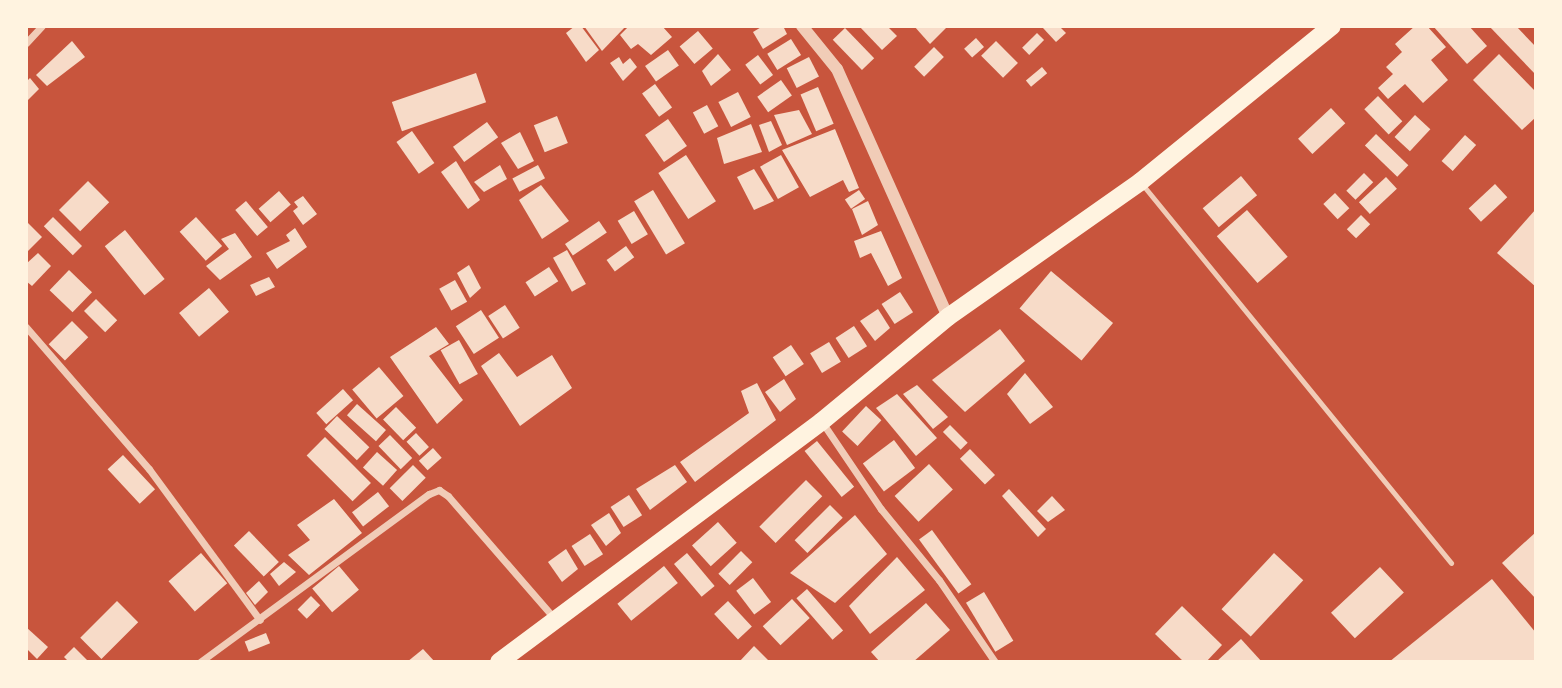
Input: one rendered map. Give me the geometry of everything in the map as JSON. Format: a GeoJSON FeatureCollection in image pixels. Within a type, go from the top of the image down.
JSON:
{"type":"FeatureCollection","features":[{"type":"Feature","properties":{"kind":"main road"},"geometry":{"type":"LineString","coordinates":[[499,662],[821,422],[948,317],[1140,182],[1332,26]]}},
{"type":"Feature","properties":{"kind":"street"},"geometry":{"type":"LineString","coordinates":[[26,43],[42,26]]}},
{"type":"Feature","properties":{"kind":"street"},"geometry":{"type":"LineString","coordinates":[[802,26],[837,69],[948,317]]}},
{"type":"Feature","properties":{"kind":"street"},"geometry":{"type":"LineString","coordinates":[[26,327],[149,469],[260,620]]}},
{"type":"Feature","properties":{"kind":"street"},"geometry":{"type":"LineString","coordinates":[[821,422],[881,509],[939,580],[995,662]]}},
{"type":"Feature","properties":{"kind":"street"},"geometry":{"type":"LineString","coordinates":[[200,662],[429,494],[439,491],[448,496],[555,620]]}},
{"type":"Feature","properties":{"kind":"lane"},"geometry":{"type":"LineString","coordinates":[[1140,182],[1451,563]]}},
{"type":"Feature","properties":{"kind":"building"},"geometry":{"type":"Polygon","coordinates":[[[575,26],[581,26],[599,50],[586,62],[566,33],[575,26]]]}},
{"type":"Feature","properties":{"kind":"building"},"geometry":{"type":"Polygon","coordinates":[[[584,26],[626,26],[602,51],[584,26]]]}},
{"type":"Feature","properties":{"kind":"building"},"geometry":{"type":"Polygon","coordinates":[[[629,26],[662,26],[672,37],[651,55],[638,44],[631,49],[620,35],[629,26]]]}},
{"type":"Feature","properties":{"kind":"building"},"geometry":{"type":"Polygon","coordinates":[[[763,26],[783,26],[787,34],[763,49],[753,32],[763,26]]]}},
{"type":"Feature","properties":{"kind":"building"},"geometry":{"type":"Polygon","coordinates":[[[859,26],[887,26],[897,36],[882,50],[859,26]]]}},
{"type":"Feature","properties":{"kind":"building"},"geometry":{"type":"Polygon","coordinates":[[[914,26],[948,26],[930,44],[914,26]]]}},
{"type":"Feature","properties":{"kind":"building"},"geometry":{"type":"Polygon","coordinates":[[[1059,26],[1066,33],[1056,42],[1043,28],[1059,26]]]}},
{"type":"Feature","properties":{"kind":"building"},"geometry":{"type":"Polygon","coordinates":[[[1415,26],[1427,26],[1446,47],[1431,60],[1448,80],[1423,103],[1405,84],[1388,99],[1378,88],[1393,74],[1386,67],[1402,52],[1395,44],[1415,26]]]}},
{"type":"Feature","properties":{"kind":"building"},"geometry":{"type":"Polygon","coordinates":[[[1433,26],[1469,26],[1487,46],[1467,64],[1433,26]]]}},
{"type":"Feature","properties":{"kind":"building"},"geometry":{"type":"Polygon","coordinates":[[[1489,26],[1516,26],[1536,47],[1536,75],[1489,26]]]}},
{"type":"Feature","properties":{"kind":"building"},"geometry":{"type":"Polygon","coordinates":[[[845,28],[874,58],[862,70],[833,40],[845,28]]]}},
{"type":"Feature","properties":{"kind":"building"},"geometry":{"type":"Polygon","coordinates":[[[698,31],[713,49],[694,64],[680,46],[698,31]]]}},
{"type":"Feature","properties":{"kind":"building"},"geometry":{"type":"Polygon","coordinates":[[[1037,33],[1044,40],[1029,55],[1022,48],[1037,33]]]}},
{"type":"Feature","properties":{"kind":"building"},"geometry":{"type":"Polygon","coordinates":[[[976,38],[984,47],[972,58],[964,49],[976,38]]]}},
{"type":"Feature","properties":{"kind":"building"},"geometry":{"type":"Polygon","coordinates":[[[791,39],[801,55],[777,70],[767,54],[791,39]]]}},
{"type":"Feature","properties":{"kind":"building"},"geometry":{"type":"Polygon","coordinates":[[[72,41],[85,57],[47,86],[36,75],[72,41]]]}},
{"type":"Feature","properties":{"kind":"building"},"geometry":{"type":"Polygon","coordinates":[[[996,41],[1018,63],[1003,78],[981,56],[996,41]]]}},
{"type":"Feature","properties":{"kind":"building"},"geometry":{"type":"Polygon","coordinates":[[[934,47],[944,57],[924,77],[914,67],[934,47]]]}},
{"type":"Feature","properties":{"kind":"building"},"geometry":{"type":"Polygon","coordinates":[[[668,50],[679,66],[656,82],[645,66],[668,50]]]}},
{"type":"Feature","properties":{"kind":"building"},"geometry":{"type":"Polygon","coordinates":[[[718,54],[731,70],[711,86],[702,71],[718,54]]]}},
{"type":"Feature","properties":{"kind":"building"},"geometry":{"type":"Polygon","coordinates":[[[1499,54],[1536,92],[1536,117],[1522,130],[1473,80],[1499,54]]]}},
{"type":"Feature","properties":{"kind":"building"},"geometry":{"type":"Polygon","coordinates":[[[758,55],[773,75],[760,85],[745,65],[758,55]]]}},
{"type":"Feature","properties":{"kind":"building"},"geometry":{"type":"Polygon","coordinates":[[[619,57],[623,64],[630,58],[637,67],[623,81],[610,63],[619,57]]]}},
{"type":"Feature","properties":{"kind":"building"},"geometry":{"type":"Polygon","coordinates":[[[809,57],[819,77],[797,88],[787,68],[809,57]]]}},
{"type":"Feature","properties":{"kind":"building"},"geometry":{"type":"Polygon","coordinates":[[[1042,67],[1047,73],[1031,87],[1026,80],[1042,67]]]}},
{"type":"Feature","properties":{"kind":"building"},"geometry":{"type":"Polygon","coordinates":[[[476,73],[486,102],[402,131],[392,102],[476,73]]]}},
{"type":"Feature","properties":{"kind":"building"},"geometry":{"type":"Polygon","coordinates":[[[30,78],[39,89],[26,102],[26,82],[30,78]]]}},
{"type":"Feature","properties":{"kind":"building"},"geometry":{"type":"Polygon","coordinates":[[[781,80],[792,96],[768,112],[757,97],[781,80]]]}},
{"type":"Feature","properties":{"kind":"building"},"geometry":{"type":"Polygon","coordinates":[[[655,84],[672,107],[659,117],[642,93],[655,84]]]}},
{"type":"Feature","properties":{"kind":"building"},"geometry":{"type":"Polygon","coordinates":[[[818,87],[834,124],[816,131],[801,94],[818,87]]]}},
{"type":"Feature","properties":{"kind":"building"},"geometry":{"type":"Polygon","coordinates":[[[738,92],[751,117],[731,127],[718,102],[738,92]]]}},
{"type":"Feature","properties":{"kind":"building"},"geometry":{"type":"Polygon","coordinates":[[[1378,96],[1402,121],[1389,134],[1364,109],[1378,96]]]}},
{"type":"Feature","properties":{"kind":"building"},"geometry":{"type":"Polygon","coordinates":[[[707,105],[718,126],[704,134],[693,113],[707,105]]]}},
{"type":"Feature","properties":{"kind":"building"},"geometry":{"type":"Polygon","coordinates":[[[1331,108],[1345,123],[1312,154],[1298,139],[1331,108]]]}},
{"type":"Feature","properties":{"kind":"building"},"geometry":{"type":"Polygon","coordinates":[[[799,110],[812,134],[787,145],[774,115],[799,110]]]}},
{"type":"Feature","properties":{"kind":"building"},"geometry":{"type":"Polygon","coordinates":[[[1415,115],[1430,129],[1410,151],[1395,137],[1415,115]]]}},
{"type":"Feature","properties":{"kind":"building"},"geometry":{"type":"Polygon","coordinates":[[[557,116],[568,143],[545,152],[534,125],[557,116]]]}},
{"type":"Feature","properties":{"kind":"building"},"geometry":{"type":"Polygon","coordinates":[[[668,119],[687,146],[664,162],[645,135],[668,119]]]}},
{"type":"Feature","properties":{"kind":"building"},"geometry":{"type":"Polygon","coordinates":[[[771,121],[782,145],[769,152],[759,125],[771,121]]]}},
{"type":"Feature","properties":{"kind":"building"},"geometry":{"type":"Polygon","coordinates":[[[487,122],[498,137],[464,162],[453,147],[487,122]]]}},
{"type":"Feature","properties":{"kind":"building"},"geometry":{"type":"Polygon","coordinates":[[[751,124],[762,152],[724,164],[717,138],[751,124]]]}},
{"type":"Feature","properties":{"kind":"building"},"geometry":{"type":"Polygon","coordinates":[[[835,129],[859,188],[849,192],[843,180],[810,197],[782,150],[835,129]]]}},
{"type":"Feature","properties":{"kind":"building"},"geometry":{"type":"Polygon","coordinates":[[[412,131],[434,163],[419,174],[396,142],[412,131]]]}},
{"type":"Feature","properties":{"kind":"building"},"geometry":{"type":"Polygon","coordinates":[[[520,132],[534,161],[518,169],[501,143],[520,132]]]}},
{"type":"Feature","properties":{"kind":"building"},"geometry":{"type":"Polygon","coordinates":[[[1376,134],[1408,165],[1397,177],[1365,146],[1376,134]]]}},
{"type":"Feature","properties":{"kind":"building"},"geometry":{"type":"Polygon","coordinates":[[[1465,135],[1476,145],[1453,171],[1442,161],[1465,135]]]}},
{"type":"Feature","properties":{"kind":"building"},"geometry":{"type":"Polygon","coordinates":[[[686,155],[716,201],[688,219],[658,173],[686,155]]]}},
{"type":"Feature","properties":{"kind":"building"},"geometry":{"type":"Polygon","coordinates":[[[781,155],[799,187],[778,199],[760,167],[781,155]]]}},
{"type":"Feature","properties":{"kind":"building"},"geometry":{"type":"Polygon","coordinates":[[[456,161],[480,200],[468,209],[441,172],[456,161]]]}},
{"type":"Feature","properties":{"kind":"building"},"geometry":{"type":"Polygon","coordinates":[[[500,165],[507,179],[484,192],[474,182],[500,165]]]}},
{"type":"Feature","properties":{"kind":"building"},"geometry":{"type":"Polygon","coordinates":[[[538,165],[545,178],[519,192],[512,179],[538,165]]]}},
{"type":"Feature","properties":{"kind":"building"},"geometry":{"type":"Polygon","coordinates":[[[754,169],[774,201],[754,210],[737,177],[754,169]]]}},
{"type":"Feature","properties":{"kind":"building"},"geometry":{"type":"Polygon","coordinates":[[[1364,173],[1373,182],[1356,200],[1346,191],[1364,173]]]}},
{"type":"Feature","properties":{"kind":"building"},"geometry":{"type":"Polygon","coordinates":[[[1241,176],[1257,195],[1219,227],[1203,208],[1241,176]]]}},
{"type":"Feature","properties":{"kind":"building"},"geometry":{"type":"Polygon","coordinates":[[[1386,177],[1397,189],[1370,214],[1359,202],[1386,177]]]}},
{"type":"Feature","properties":{"kind":"building"},"geometry":{"type":"Polygon","coordinates":[[[88,181],[109,202],[80,231],[59,210],[88,181]]]}},
{"type":"Feature","properties":{"kind":"building"},"geometry":{"type":"Polygon","coordinates":[[[1495,184],[1507,197],[1481,222],[1469,209],[1495,184]]]}},
{"type":"Feature","properties":{"kind":"building"},"geometry":{"type":"Polygon","coordinates":[[[541,185],[569,221],[542,239],[519,200],[541,185]]]}},
{"type":"Feature","properties":{"kind":"building"},"geometry":{"type":"Polygon","coordinates":[[[653,190],[685,243],[666,254],[634,201],[653,190]]]}},
{"type":"Feature","properties":{"kind":"building"},"geometry":{"type":"Polygon","coordinates":[[[859,190],[865,199],[851,209],[845,200],[859,190]]]}},
{"type":"Feature","properties":{"kind":"building"},"geometry":{"type":"Polygon","coordinates":[[[279,191],[291,205],[270,222],[259,209],[279,191]]]}},
{"type":"Feature","properties":{"kind":"building"},"geometry":{"type":"Polygon","coordinates":[[[1335,193],[1349,208],[1338,219],[1323,204],[1335,193]]]}},
{"type":"Feature","properties":{"kind":"building"},"geometry":{"type":"Polygon","coordinates":[[[303,196],[317,214],[303,225],[293,211],[298,207],[294,202],[303,196]]]}},
{"type":"Feature","properties":{"kind":"building"},"geometry":{"type":"Polygon","coordinates":[[[246,201],[268,227],[257,236],[235,210],[246,201]]]}},
{"type":"Feature","properties":{"kind":"building"},"geometry":{"type":"Polygon","coordinates":[[[868,201],[878,225],[862,235],[852,209],[868,201]]]}},
{"type":"Feature","properties":{"kind":"building"},"geometry":{"type":"Polygon","coordinates":[[[1536,209],[1536,287],[1497,253],[1536,209]]]}},
{"type":"Feature","properties":{"kind":"building"},"geometry":{"type":"Polygon","coordinates":[[[1247,210],[1288,257],[1257,283],[1217,236],[1247,210]]]}},
{"type":"Feature","properties":{"kind":"building"},"geometry":{"type":"Polygon","coordinates":[[[634,211],[648,234],[632,244],[618,221],[634,211]]]}},
{"type":"Feature","properties":{"kind":"building"},"geometry":{"type":"Polygon","coordinates":[[[1361,215],[1370,224],[1356,238],[1347,229],[1361,215]]]}},
{"type":"Feature","properties":{"kind":"building"},"geometry":{"type":"Polygon","coordinates":[[[53,217],[82,246],[73,255],[44,226],[53,217]]]}},
{"type":"Feature","properties":{"kind":"building"},"geometry":{"type":"Polygon","coordinates":[[[196,217],[222,246],[206,261],[180,232],[196,217]]]}},
{"type":"Feature","properties":{"kind":"building"},"geometry":{"type":"Polygon","coordinates":[[[26,221],[42,237],[26,253],[26,221]]]}},
{"type":"Feature","properties":{"kind":"building"},"geometry":{"type":"Polygon","coordinates":[[[599,221],[607,233],[573,256],[565,244],[599,221]]]}},
{"type":"Feature","properties":{"kind":"building"},"geometry":{"type":"Polygon","coordinates":[[[295,228],[307,247],[277,269],[266,253],[290,241],[286,235],[295,228]]]}},
{"type":"Feature","properties":{"kind":"building"},"geometry":{"type":"Polygon","coordinates":[[[125,230],[165,279],[144,295],[105,246],[125,230]]]}},
{"type":"Feature","properties":{"kind":"building"},"geometry":{"type":"Polygon","coordinates":[[[881,231],[902,278],[888,286],[871,253],[860,258],[854,241],[881,231]]]}},
{"type":"Feature","properties":{"kind":"building"},"geometry":{"type":"Polygon","coordinates":[[[235,233],[252,257],[220,280],[206,266],[229,249],[221,239],[235,233]]]}},
{"type":"Feature","properties":{"kind":"building"},"geometry":{"type":"Polygon","coordinates":[[[626,246],[634,257],[615,271],[607,260],[626,246]]]}},
{"type":"Feature","properties":{"kind":"building"},"geometry":{"type":"Polygon","coordinates":[[[567,250],[586,284],[572,292],[553,258],[567,250]]]}},
{"type":"Feature","properties":{"kind":"building"},"geometry":{"type":"Polygon","coordinates":[[[38,253],[51,266],[32,286],[26,281],[26,264],[38,253]]]}},
{"type":"Feature","properties":{"kind":"building"},"geometry":{"type":"Polygon","coordinates":[[[469,265],[481,288],[470,298],[457,273],[469,265]]]}},
{"type":"Feature","properties":{"kind":"building"},"geometry":{"type":"Polygon","coordinates":[[[549,267],[558,281],[535,297],[526,282],[549,267]]]}},
{"type":"Feature","properties":{"kind":"building"},"geometry":{"type":"Polygon","coordinates":[[[69,270],[92,292],[73,312],[50,290],[69,270]]]}},
{"type":"Feature","properties":{"kind":"building"},"geometry":{"type":"Polygon","coordinates":[[[1051,271],[1113,323],[1082,361],[1020,309],[1051,271]]]}},
{"type":"Feature","properties":{"kind":"building"},"geometry":{"type":"Polygon","coordinates":[[[269,277],[275,287],[256,296],[250,285],[269,277]]]}},
{"type":"Feature","properties":{"kind":"building"},"geometry":{"type":"Polygon","coordinates":[[[455,280],[467,302],[451,311],[439,289],[455,280]]]}},
{"type":"Feature","properties":{"kind":"building"},"geometry":{"type":"Polygon","coordinates":[[[209,288],[229,312],[199,337],[179,313],[209,288]]]}},
{"type":"Feature","properties":{"kind":"building"},"geometry":{"type":"Polygon","coordinates":[[[900,292],[913,312],[895,324],[882,304],[900,292]]]}},
{"type":"Feature","properties":{"kind":"building"},"geometry":{"type":"Polygon","coordinates":[[[96,299],[117,320],[105,332],[84,311],[96,299]]]}},
{"type":"Feature","properties":{"kind":"building"},"geometry":{"type":"Polygon","coordinates":[[[505,305],[520,328],[503,339],[488,316],[505,305]]]}},
{"type":"Feature","properties":{"kind":"building"},"geometry":{"type":"Polygon","coordinates":[[[878,309],[890,328],[875,341],[860,321],[878,309]]]}},
{"type":"Feature","properties":{"kind":"building"},"geometry":{"type":"Polygon","coordinates":[[[481,310],[499,338],[474,354],[456,326],[481,310]]]}},
{"type":"Feature","properties":{"kind":"building"},"geometry":{"type":"Polygon","coordinates":[[[72,321],[88,337],[65,361],[49,344],[72,321]]]}},
{"type":"Feature","properties":{"kind":"building"},"geometry":{"type":"Polygon","coordinates":[[[854,326],[867,346],[849,358],[836,338],[854,326]]]}},
{"type":"Feature","properties":{"kind":"building"},"geometry":{"type":"Polygon","coordinates":[[[436,327],[449,344],[429,356],[463,400],[437,424],[390,357],[436,327]]]}},
{"type":"Feature","properties":{"kind":"building"},"geometry":{"type":"Polygon","coordinates":[[[1000,329],[1025,361],[965,412],[932,380],[1000,329]]]}},
{"type":"Feature","properties":{"kind":"building"},"geometry":{"type":"Polygon","coordinates":[[[459,340],[478,374],[460,384],[441,350],[459,340]]]}},
{"type":"Feature","properties":{"kind":"building"},"geometry":{"type":"Polygon","coordinates":[[[829,342],[841,362],[822,373],[810,353],[829,342]]]}},
{"type":"Feature","properties":{"kind":"building"},"geometry":{"type":"Polygon","coordinates":[[[791,345],[804,364],[786,376],[773,357],[791,345]]]}},
{"type":"Feature","properties":{"kind":"building"},"geometry":{"type":"Polygon","coordinates":[[[499,353],[517,377],[552,355],[572,388],[520,426],[481,366],[499,353]]]}},
{"type":"Feature","properties":{"kind":"building"},"geometry":{"type":"Polygon","coordinates":[[[379,367],[403,396],[377,419],[352,389],[379,367]]]}},
{"type":"Feature","properties":{"kind":"building"},"geometry":{"type":"Polygon","coordinates":[[[1025,373],[1053,407],[1030,424],[1007,394],[1025,373]]]}},
{"type":"Feature","properties":{"kind":"building"},"geometry":{"type":"Polygon","coordinates":[[[784,379],[796,399],[780,412],[765,392],[784,379]]]}},
{"type":"Feature","properties":{"kind":"building"},"geometry":{"type":"Polygon","coordinates":[[[757,383],[776,420],[695,482],[680,462],[749,413],[741,391],[757,383]]]}},
{"type":"Feature","properties":{"kind":"building"},"geometry":{"type":"Polygon","coordinates":[[[917,385],[948,417],[933,429],[903,394],[917,385]]]}},
{"type":"Feature","properties":{"kind":"building"},"geometry":{"type":"Polygon","coordinates":[[[343,389],[353,400],[326,424],[316,413],[343,389]]]}},
{"type":"Feature","properties":{"kind":"building"},"geometry":{"type":"Polygon","coordinates":[[[897,394],[937,438],[916,456],[876,408],[897,394]]]}},
{"type":"Feature","properties":{"kind":"building"},"geometry":{"type":"Polygon","coordinates":[[[357,404],[386,430],[376,441],[347,415],[357,404]]]}},
{"type":"Feature","properties":{"kind":"building"},"geometry":{"type":"Polygon","coordinates":[[[866,406],[881,420],[857,446],[842,432],[866,406]]]}},
{"type":"Feature","properties":{"kind":"building"},"geometry":{"type":"Polygon","coordinates":[[[396,407],[416,428],[403,440],[383,420],[396,407]]]}},
{"type":"Feature","properties":{"kind":"building"},"geometry":{"type":"Polygon","coordinates":[[[337,416],[369,447],[357,460],[324,429],[337,416]]]}},
{"type":"Feature","properties":{"kind":"building"},"geometry":{"type":"Polygon","coordinates":[[[950,425],[968,443],[961,450],[943,432],[950,425]]]}},
{"type":"Feature","properties":{"kind":"building"},"geometry":{"type":"Polygon","coordinates":[[[416,433],[429,447],[419,456],[406,442],[416,433]]]}},
{"type":"Feature","properties":{"kind":"building"},"geometry":{"type":"Polygon","coordinates":[[[390,435],[412,458],[401,469],[378,446],[390,435]]]}},
{"type":"Feature","properties":{"kind":"building"},"geometry":{"type":"Polygon","coordinates":[[[325,437],[371,483],[353,501],[307,455],[325,437]]]}},
{"type":"Feature","properties":{"kind":"building"},"geometry":{"type":"Polygon","coordinates":[[[894,440],[915,468],[884,491],[863,463],[894,440]]]}},
{"type":"Feature","properties":{"kind":"building"},"geometry":{"type":"Polygon","coordinates":[[[817,441],[854,487],[842,497],[805,451],[817,441]]]}},
{"type":"Feature","properties":{"kind":"building"},"geometry":{"type":"Polygon","coordinates":[[[433,448],[442,458],[428,470],[419,461],[433,448]]]}},
{"type":"Feature","properties":{"kind":"building"},"geometry":{"type":"Polygon","coordinates":[[[970,449],[995,475],[985,485],[960,459],[970,449]]]}},
{"type":"Feature","properties":{"kind":"building"},"geometry":{"type":"Polygon","coordinates":[[[377,452],[397,470],[383,486],[363,468],[377,452]]]}},
{"type":"Feature","properties":{"kind":"building"},"geometry":{"type":"Polygon","coordinates":[[[123,455],[155,489],[140,504],[108,469],[123,455]]]}},
{"type":"Feature","properties":{"kind":"building"},"geometry":{"type":"Polygon","coordinates":[[[929,464],[953,490],[918,522],[895,496],[929,464]]]}},
{"type":"Feature","properties":{"kind":"building"},"geometry":{"type":"Polygon","coordinates":[[[413,465],[426,478],[402,501],[390,488],[413,465]]]}},
{"type":"Feature","properties":{"kind":"building"},"geometry":{"type":"Polygon","coordinates":[[[675,465],[687,482],[650,510],[636,489],[675,465]]]}},
{"type":"Feature","properties":{"kind":"building"},"geometry":{"type":"Polygon","coordinates":[[[806,480],[822,496],[776,543],[759,527],[806,480]]]}},
{"type":"Feature","properties":{"kind":"building"},"geometry":{"type":"Polygon","coordinates":[[[1009,489],[1046,529],[1038,537],[1002,496],[1009,489]]]}},
{"type":"Feature","properties":{"kind":"building"},"geometry":{"type":"Polygon","coordinates":[[[378,492],[389,506],[363,527],[352,512],[378,492]]]}},
{"type":"Feature","properties":{"kind":"building"},"geometry":{"type":"Polygon","coordinates":[[[629,495],[642,515],[624,527],[611,507],[629,495]]]}},
{"type":"Feature","properties":{"kind":"building"},"geometry":{"type":"Polygon","coordinates":[[[1052,496],[1065,510],[1048,522],[1037,511],[1052,496]]]}},
{"type":"Feature","properties":{"kind":"building"},"geometry":{"type":"Polygon","coordinates":[[[334,499],[362,533],[309,575],[288,555],[310,540],[297,525],[334,499]]]}},
{"type":"Feature","properties":{"kind":"building"},"geometry":{"type":"Polygon","coordinates":[[[830,505],[843,518],[807,553],[795,540],[830,505]]]}},
{"type":"Feature","properties":{"kind":"building"},"geometry":{"type":"Polygon","coordinates":[[[609,513],[621,533],[606,546],[591,525],[609,513]]]}},
{"type":"Feature","properties":{"kind":"building"},"geometry":{"type":"Polygon","coordinates":[[[855,515],[887,554],[835,603],[790,573],[855,515]]]}},
{"type":"Feature","properties":{"kind":"building"},"geometry":{"type":"Polygon","coordinates":[[[718,522],[737,543],[711,566],[692,545],[718,522]]]}},
{"type":"Feature","properties":{"kind":"building"},"geometry":{"type":"Polygon","coordinates":[[[932,530],[971,584],[958,594],[919,539],[932,530]]]}},
{"type":"Feature","properties":{"kind":"building"},"geometry":{"type":"Polygon","coordinates":[[[249,531],[279,562],[264,577],[234,546],[249,531]]]}},
{"type":"Feature","properties":{"kind":"building"},"geometry":{"type":"Polygon","coordinates":[[[1536,532],[1536,599],[1502,563],[1536,532]]]}},
{"type":"Feature","properties":{"kind":"building"},"geometry":{"type":"Polygon","coordinates":[[[590,534],[603,554],[585,566],[572,546],[590,534]]]}},
{"type":"Feature","properties":{"kind":"building"},"geometry":{"type":"Polygon","coordinates":[[[566,549],[578,569],[562,582],[548,562],[566,549]]]}},
{"type":"Feature","properties":{"kind":"building"},"geometry":{"type":"Polygon","coordinates":[[[741,551],[752,562],[730,585],[718,574],[741,551]]]}},
{"type":"Feature","properties":{"kind":"building"},"geometry":{"type":"Polygon","coordinates":[[[201,553],[227,583],[195,611],[169,581],[201,553]]]}},
{"type":"Feature","properties":{"kind":"building"},"geometry":{"type":"Polygon","coordinates":[[[687,553],[715,586],[702,597],[674,564],[687,553]]]}},
{"type":"Feature","properties":{"kind":"building"},"geometry":{"type":"Polygon","coordinates":[[[1274,553],[1303,580],[1251,637],[1221,609],[1274,553]]]}},
{"type":"Feature","properties":{"kind":"building"},"geometry":{"type":"Polygon","coordinates":[[[897,557],[925,590],[870,634],[849,606],[897,557]]]}},
{"type":"Feature","properties":{"kind":"building"},"geometry":{"type":"Polygon","coordinates":[[[284,562],[296,572],[279,586],[270,574],[284,562]]]}},
{"type":"Feature","properties":{"kind":"building"},"geometry":{"type":"Polygon","coordinates":[[[339,566],[359,590],[332,612],[312,588],[339,566]]]}},
{"type":"Feature","properties":{"kind":"building"},"geometry":{"type":"Polygon","coordinates":[[[664,566],[678,583],[631,621],[617,604],[664,566]]]}},
{"type":"Feature","properties":{"kind":"building"},"geometry":{"type":"Polygon","coordinates":[[[1380,567],[1404,593],[1355,638],[1331,613],[1380,567]]]}},
{"type":"Feature","properties":{"kind":"building"},"geometry":{"type":"Polygon","coordinates":[[[753,578],[771,602],[754,615],[736,591],[753,578]]]}},
{"type":"Feature","properties":{"kind":"building"},"geometry":{"type":"Polygon","coordinates":[[[1492,579],[1536,633],[1536,662],[1389,662],[1492,579]]]}},
{"type":"Feature","properties":{"kind":"building"},"geometry":{"type":"Polygon","coordinates":[[[259,581],[268,592],[255,605],[246,593],[259,581]]]}},
{"type":"Feature","properties":{"kind":"building"},"geometry":{"type":"Polygon","coordinates":[[[807,589],[843,631],[833,640],[796,598],[807,589]]]}},
{"type":"Feature","properties":{"kind":"building"},"geometry":{"type":"Polygon","coordinates":[[[984,592],[1013,641],[995,652],[966,603],[984,592]]]}},
{"type":"Feature","properties":{"kind":"building"},"geometry":{"type":"Polygon","coordinates":[[[311,596],[320,605],[307,619],[298,609],[311,596]]]}},
{"type":"Feature","properties":{"kind":"building"},"geometry":{"type":"Polygon","coordinates":[[[792,599],[810,618],[780,645],[763,626],[792,599]]]}},
{"type":"Feature","properties":{"kind":"building"},"geometry":{"type":"Polygon","coordinates":[[[117,601],[138,622],[101,659],[80,638],[117,601]]]}},
{"type":"Feature","properties":{"kind":"building"},"geometry":{"type":"Polygon","coordinates":[[[728,601],[752,627],[738,640],[714,614],[728,601]]]}},
{"type":"Feature","properties":{"kind":"building"},"geometry":{"type":"Polygon","coordinates":[[[926,603],[950,630],[913,662],[880,662],[871,652],[926,603]]]}},
{"type":"Feature","properties":{"kind":"building"},"geometry":{"type":"Polygon","coordinates":[[[1182,606],[1222,645],[1206,662],[1184,662],[1155,634],[1182,606]]]}},
{"type":"Feature","properties":{"kind":"building"},"geometry":{"type":"Polygon","coordinates":[[[26,627],[48,647],[37,659],[26,648],[26,627]]]}},
{"type":"Feature","properties":{"kind":"building"},"geometry":{"type":"Polygon","coordinates":[[[266,633],[270,643],[249,652],[245,642],[266,633]]]}},
{"type":"Feature","properties":{"kind":"building"},"geometry":{"type":"Polygon","coordinates":[[[1241,639],[1262,662],[1216,662],[1241,639]]]}},
{"type":"Feature","properties":{"kind":"building"},"geometry":{"type":"Polygon","coordinates":[[[754,646],[770,662],[739,662],[754,646]]]}},
{"type":"Feature","properties":{"kind":"building"},"geometry":{"type":"Polygon","coordinates":[[[74,647],[89,662],[69,662],[64,657],[74,647]]]}},
{"type":"Feature","properties":{"kind":"building"},"geometry":{"type":"Polygon","coordinates":[[[423,649],[435,662],[407,662],[423,649]]]}}]}
